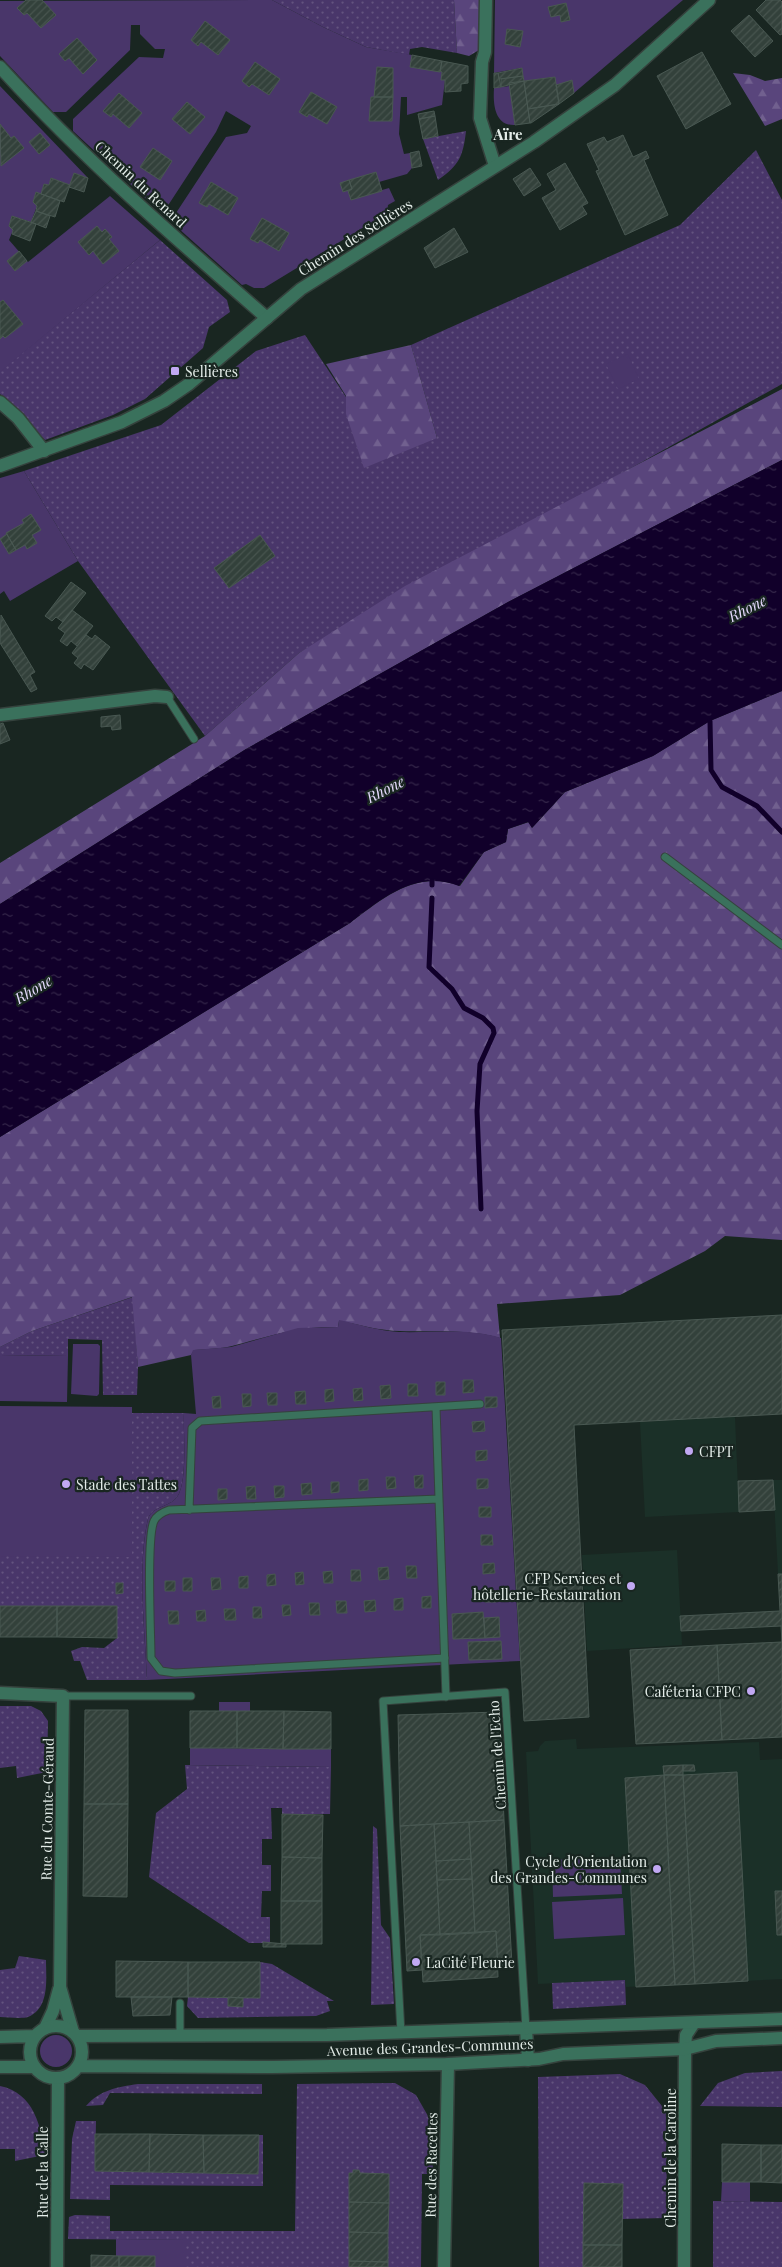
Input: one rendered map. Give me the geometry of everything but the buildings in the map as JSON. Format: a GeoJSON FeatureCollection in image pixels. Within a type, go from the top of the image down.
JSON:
{"type":"FeatureCollection","features":[{"type":"Feature","properties":{"kind":"street"},"geometry":{"type":"LineString","coordinates":[[486,0],[485,52],[482,62],[480,118],[495,166]]}},
{"type":"Feature","properties":{"kind":"street","name":"Chemin des Sellières"},"geometry":{"type":"LineString","coordinates":[[0,466],[122,422],[164,401],[189,384],[301,289],[328,270],[534,142],[615,85],[709,0]]}},
{"type":"Feature","properties":{"kind":"street","name":"Chemin du Renard"},"geometry":{"type":"LineString","coordinates":[[0,67],[29,98],[128,193],[267,318]]}},
{"type":"Feature","properties":{"kind":"street"},"geometry":{"type":"LineString","coordinates":[[0,402],[18,418],[44,450]]}},
{"type":"Feature","properties":{"kind":"street"},"geometry":{"type":"LineString","coordinates":[[0,715],[155,696],[167,698]]}},
{"type":"Feature","properties":{"kind":"street"},"geometry":{"type":"LineString","coordinates":[[0,1693],[63,1696]]}},
{"type":"Feature","properties":{"kind":"street","name":"Rue du Comte-Géraud"},"geometry":{"type":"LineString","coordinates":[[63,1696],[60,1987],[65,2011],[75,2034]]}},
{"type":"Feature","properties":{"kind":"street","name":"Rue du Comte-Géraud"},"geometry":{"type":"LineString","coordinates":[[40,2032],[53,2011],[60,1987]]}},
{"type":"Feature","properties":{"kind":"street","name":"Avenue des Grandes-Communes"},"geometry":{"type":"LineString","coordinates":[[75,2034],[180,2037],[401,2033],[782,2020]]}},
{"type":"Feature","properties":{"kind":"street","name":"Chemin de la Caroline"},"geometry":{"type":"LineString","coordinates":[[684,2267],[685,2049],[686,2035],[694,2023]]}},
{"type":"Feature","properties":{"kind":"street"},"geometry":{"type":"LineString","coordinates":[[0,2037],[40,2032],[62,2026],[75,2034],[82,2054],[78,2066],[66,2076],[58,2078],[43,2074],[35,2067],[30,2051],[40,2032]]}},
{"type":"Feature","properties":{"kind":"street"},"geometry":{"type":"LineString","coordinates":[[526,2029],[528,2060]]}},
{"type":"Feature","properties":{"kind":"street","name":"Avenue des Grandes-Communes"},"geometry":{"type":"LineString","coordinates":[[78,2066],[272,2067],[448,2064],[528,2060],[563,2054],[685,2049],[716,2041],[782,2038]]}},
{"type":"Feature","properties":{"kind":"street","name":"Rue des Racettes"},"geometry":{"type":"LineString","coordinates":[[444,2267],[448,2064]]}},
{"type":"Feature","properties":{"kind":"street"},"geometry":{"type":"LineString","coordinates":[[0,2067],[35,2067]]}},
{"type":"Feature","properties":{"kind":"street","name":"Rue de la Calle"},"geometry":{"type":"LineString","coordinates":[[57,2267],[58,2078]]}},
{"type":"Feature","properties":{"kind":"lane"},"geometry":{"type":"LineString","coordinates":[[167,698],[194,739]]}},
{"type":"Feature","properties":{"kind":"lane"},"geometry":{"type":"LineString","coordinates":[[665,857],[782,945]]}},
{"type":"Feature","properties":{"kind":"lane"},"geometry":{"type":"LineString","coordinates":[[189,1510],[192,1428],[200,1421],[480,1404]]}},
{"type":"Feature","properties":{"kind":"lane"},"geometry":{"type":"LineString","coordinates":[[436,1407],[446,1696]]}},
{"type":"Feature","properties":{"kind":"lane"},"geometry":{"type":"LineString","coordinates":[[439,1499],[164,1511],[157,1517],[152,1528],[151,1658],[161,1671],[175,1673],[445,1658]]}},
{"type":"Feature","properties":{"kind":"lane","name":"Chemin de l'Echo"},"geometry":{"type":"LineString","coordinates":[[401,2033],[383,1701],[505,1692],[526,2029]]}},
{"type":"Feature","properties":{"kind":"lane"},"geometry":{"type":"LineString","coordinates":[[63,1696],[191,1696]]}},
{"type":"Feature","properties":{"kind":"lane"},"geometry":{"type":"LineString","coordinates":[[180,2003],[180,2037]]}},
{"type":"Feature","properties":{"kind":"shaded area"},"geometry":{"type":"Polygon","coordinates":[[[272,0],[454,0],[457,53],[422,47],[410,49],[409,55],[366,47],[272,0]]]}},
{"type":"Feature","properties":{"kind":"shaded area"},"geometry":{"type":"Polygon","coordinates":[[[272,0],[366,47],[412,55],[410,67],[442,72],[441,80],[445,80],[442,105],[407,115],[407,97],[401,97],[399,134],[404,154],[410,153],[412,168],[407,174],[379,182],[382,190],[389,188],[395,201],[388,205],[387,213],[264,288],[254,288],[246,284],[242,285],[178,228],[176,213],[226,137],[247,133],[251,126],[226,111],[216,132],[167,207],[156,208],[73,131],[73,119],[139,57],[163,58],[165,49],[155,49],[140,34],[140,25],[131,25],[130,50],[66,112],[53,112],[0,56],[0,1],[272,0]]]}},
{"type":"Feature","properties":{"kind":"shaded area"},"geometry":{"type":"Polygon","coordinates":[[[495,0],[683,0],[574,93],[572,81],[556,85],[554,77],[524,81],[521,68],[494,73],[495,0]]]}},
{"type":"Feature","properties":{"kind":"shaded area"},"geometry":{"type":"Polygon","coordinates":[[[0,86],[88,178],[74,173],[70,185],[51,178],[49,185],[44,184],[41,194],[36,192],[33,202],[37,206],[31,222],[12,216],[9,226],[13,230],[9,240],[28,262],[110,196],[160,240],[0,372],[0,86]]]}},
{"type":"Feature","properties":{"kind":"shaded area"},"geometry":{"type":"Polygon","coordinates":[[[510,86],[515,125],[503,122],[499,118],[494,100],[494,88],[510,86]]]}},
{"type":"Feature","properties":{"kind":"shaded area"},"geometry":{"type":"Polygon","coordinates":[[[466,131],[459,160],[451,170],[438,180],[423,139],[466,131]]]}},
{"type":"Feature","properties":{"kind":"shaded area"},"geometry":{"type":"Polygon","coordinates":[[[756,150],[782,200],[782,384],[299,653],[205,736],[78,561],[24,471],[161,425],[256,351],[305,335],[346,397],[346,414],[437,438],[411,345],[680,225],[756,150]]]}},
{"type":"Feature","properties":{"kind":"shaded area"},"geometry":{"type":"Polygon","coordinates":[[[160,240],[227,300],[230,312],[209,327],[203,348],[145,399],[113,415],[45,440],[0,394],[0,371],[160,240]]]}},
{"type":"Feature","properties":{"kind":"shaded area"},"geometry":{"type":"Polygon","coordinates":[[[628,354],[639,379],[618,389],[606,364],[628,354]]]}},
{"type":"Feature","properties":{"kind":"shaded area"},"geometry":{"type":"Polygon","coordinates":[[[24,471],[78,561],[10,601],[4,591],[0,594],[0,478],[24,471]]]}},
{"type":"Feature","properties":{"kind":"shaded area"},"geometry":{"type":"Polygon","coordinates":[[[133,1297],[138,1367],[137,1395],[103,1395],[102,1340],[68,1339],[68,1356],[0,1355],[0,1347],[32,1331],[133,1297]]]}},
{"type":"Feature","properties":{"kind":"shaded area"},"geometry":{"type":"Polygon","coordinates":[[[339,1320],[391,1331],[464,1332],[501,1338],[520,1661],[147,1680],[142,1578],[145,1537],[150,1515],[153,1511],[170,1503],[177,1497],[183,1480],[184,1413],[196,1414],[191,1355],[193,1350],[231,1347],[298,1328],[338,1327],[339,1320]]]}},
{"type":"Feature","properties":{"kind":"shaded area"},"geometry":{"type":"Polygon","coordinates":[[[73,1344],[98,1344],[100,1346],[99,1394],[97,1396],[71,1394],[73,1344]]]}},
{"type":"Feature","properties":{"kind":"shaded area"},"geometry":{"type":"Polygon","coordinates":[[[0,1355],[68,1356],[67,1402],[0,1401],[0,1355]]]}},
{"type":"Feature","properties":{"kind":"shaded area","name":"Stade des Tattes"},"geometry":{"type":"Polygon","coordinates":[[[0,1406],[132,1407],[132,1557],[0,1556],[0,1406]]]}},
{"type":"Feature","properties":{"kind":"shaded area"},"geometry":{"type":"Polygon","coordinates":[[[132,1413],[184,1413],[183,1480],[177,1497],[170,1503],[153,1511],[148,1519],[142,1578],[147,1680],[87,1680],[80,1661],[74,1661],[71,1651],[82,1647],[104,1648],[117,1638],[117,1606],[0,1606],[0,1556],[132,1556],[132,1413]]]}},
{"type":"Feature","properties":{"kind":"shaded area","name":"CFPT"},"geometry":{"type":"Polygon","coordinates":[[[735,1417],[739,1512],[645,1517],[640,1422],[735,1417]]]}},
{"type":"Feature","properties":{"kind":"shaded area"},"geometry":{"type":"Polygon","coordinates":[[[773,1480],[782,1480],[782,1574],[778,1574],[773,1480]]]}},
{"type":"Feature","properties":{"kind":"shaded area","name":"CFP Services et hôtellerie-Restauration"},"geometry":{"type":"Polygon","coordinates":[[[677,1550],[682,1645],[587,1651],[582,1555],[677,1550]]]}},
{"type":"Feature","properties":{"kind":"shaded area"},"geometry":{"type":"Polygon","coordinates":[[[219,1702],[250,1702],[250,1711],[219,1711],[219,1702]]]}},
{"type":"Feature","properties":{"kind":"shaded area"},"geometry":{"type":"Polygon","coordinates":[[[0,1706],[31,1706],[41,1711],[48,1721],[47,1772],[17,1778],[16,1766],[0,1768],[0,1706]]]}},
{"type":"Feature","properties":{"kind":"shaded area","name":"Cycle d'Orientation des Grandes-Communes"},"geometry":{"type":"Polygon","coordinates":[[[576,1739],[577,1749],[759,1742],[760,1760],[782,1759],[782,1979],[626,1987],[625,1980],[538,1984],[526,1752],[538,1751],[545,1741],[576,1739]]]}},
{"type":"Feature","properties":{"kind":"shaded area"},"geometry":{"type":"Polygon","coordinates":[[[190,1748],[331,1749],[331,1767],[190,1765],[190,1748]]]}},
{"type":"Feature","properties":{"kind":"shaded area"},"geometry":{"type":"Polygon","coordinates":[[[185,1765],[331,1767],[330,1814],[282,1814],[282,1808],[271,1808],[272,1839],[262,1839],[262,1865],[271,1865],[271,1891],[262,1891],[261,1917],[270,1917],[270,1943],[249,1943],[149,1877],[156,1813],[187,1789],[185,1765]]]}},
{"type":"Feature","properties":{"kind":"shaded area"},"geometry":{"type":"Polygon","coordinates":[[[373,1826],[377,1829],[381,1925],[390,1938],[394,2004],[371,2005],[373,1826]]]}},
{"type":"Feature","properties":{"kind":"shaded area"},"geometry":{"type":"Polygon","coordinates":[[[620,1857],[622,1894],[553,1897],[552,1860],[620,1857]]]}},
{"type":"Feature","properties":{"kind":"shaded area"},"geometry":{"type":"Polygon","coordinates":[[[623,1898],[625,1935],[554,1939],[552,1902],[623,1898]]]}},
{"type":"Feature","properties":{"kind":"shaded area"},"geometry":{"type":"Polygon","coordinates":[[[19,1956],[46,1960],[46,1984],[43,2000],[35,2013],[28,2017],[0,2017],[0,1970],[15,1968],[19,1956]]]}},
{"type":"Feature","properties":{"kind":"shaded area"},"geometry":{"type":"Polygon","coordinates":[[[260,1962],[272,1964],[334,2001],[327,2001],[330,2011],[316,2016],[198,2018],[187,2006],[188,1997],[260,1998],[260,1962]]]}},
{"type":"Feature","properties":{"kind":"shaded area"},"geometry":{"type":"Polygon","coordinates":[[[625,1980],[626,2005],[553,2009],[552,1983],[625,1980]]]}},
{"type":"Feature","properties":{"kind":"shaded area"},"geometry":{"type":"Polygon","coordinates":[[[56,2035],[68,2039],[72,2051],[68,2063],[56,2067],[44,2063],[40,2051],[44,2039],[56,2035]]]}},
{"type":"Feature","properties":{"kind":"shaded area"},"geometry":{"type":"Polygon","coordinates":[[[782,2071],[782,2107],[700,2106],[718,2083],[745,2073],[782,2071]]]}},
{"type":"Feature","properties":{"kind":"shaded area"},"geometry":{"type":"Polygon","coordinates":[[[620,2074],[645,2085],[666,2111],[667,2218],[622,2219],[623,2184],[584,2183],[583,2267],[539,2267],[538,2077],[620,2074]]]}},
{"type":"Feature","properties":{"kind":"shaded area"},"geometry":{"type":"Polygon","coordinates":[[[395,2083],[416,2095],[432,2123],[433,2174],[422,2174],[421,2267],[388,2267],[388,2233],[349,2232],[349,2267],[184,2267],[184,2240],[68,2239],[69,2217],[75,2215],[110,2216],[110,2231],[295,2231],[297,2084],[395,2083]]]}},
{"type":"Feature","properties":{"kind":"shaded area"},"geometry":{"type":"Polygon","coordinates":[[[138,2084],[262,2084],[262,2094],[110,2093],[103,2105],[86,2106],[97,2096],[109,2090],[138,2084]]]}},
{"type":"Feature","properties":{"kind":"shaded area"},"geometry":{"type":"Polygon","coordinates":[[[0,2086],[12,2090],[21,2096],[34,2112],[41,2133],[45,2155],[15,2161],[15,2149],[0,2149],[0,2086]]]}},
{"type":"Feature","properties":{"kind":"shaded area"},"geometry":{"type":"Polygon","coordinates":[[[76,2121],[96,2121],[95,2171],[258,2174],[259,2135],[263,2135],[263,2186],[110,2185],[110,2200],[70,2199],[72,2139],[76,2121]]]}},
{"type":"Feature","properties":{"kind":"shaded area"},"geometry":{"type":"Polygon","coordinates":[[[722,2182],[750,2182],[750,2202],[721,2201],[722,2182]]]}},
{"type":"Feature","properties":{"kind":"shaded area"},"geometry":{"type":"Polygon","coordinates":[[[713,2201],[782,2202],[782,2267],[713,2267],[713,2201]]]}},
{"type":"Feature","properties":{"kind":"shaded area"},"geometry":{"type":"Polygon","coordinates":[[[116,2239],[184,2240],[184,2267],[155,2267],[154,2256],[116,2256],[116,2239]]]}},
{"type":"Feature","properties":{"kind":"green space"},"geometry":{"type":"Polygon","coordinates":[[[454,0],[480,0],[479,50],[469,56],[457,53],[454,0]]]}},
{"type":"Feature","properties":{"kind":"green space"},"geometry":{"type":"Polygon","coordinates":[[[733,73],[750,75],[765,81],[782,78],[782,119],[765,126],[733,73]]]}},
{"type":"Feature","properties":{"kind":"green space"},"geometry":{"type":"Polygon","coordinates":[[[411,345],[437,438],[364,468],[346,414],[346,396],[326,364],[411,345]]]}},
{"type":"Feature","properties":{"kind":"green space"},"geometry":{"type":"Polygon","coordinates":[[[782,389],[782,460],[508,602],[246,749],[0,904],[0,863],[205,736],[299,653],[405,586],[782,389]]]}},
{"type":"Feature","properties":{"kind":"green space"},"geometry":{"type":"Polygon","coordinates":[[[782,691],[782,1240],[725,1236],[705,1251],[620,1295],[497,1304],[500,1338],[463,1332],[392,1331],[339,1321],[338,1327],[297,1330],[227,1347],[194,1350],[191,1355],[138,1367],[132,1297],[32,1331],[0,1347],[0,1137],[350,923],[388,896],[401,889],[429,881],[460,886],[484,852],[506,842],[508,829],[529,822],[532,828],[565,792],[653,756],[710,721],[782,691]]]}},
{"type":"Feature","properties":{"kind":"water","name":"Rhone"},"geometry":{"type":"Polygon","coordinates":[[[782,460],[782,691],[710,721],[653,756],[565,792],[532,828],[528,822],[508,829],[506,842],[484,852],[459,886],[429,881],[414,884],[387,896],[350,923],[0,1137],[0,904],[246,749],[508,602],[782,460]]]}},
{"type":"Feature","properties":{"kind":"waterway"},"geometry":{"type":"LineString","coordinates":[[710,721],[711,770],[722,787],[757,806],[782,832]]}},
{"type":"Feature","properties":{"kind":"waterway"},"geometry":{"type":"LineString","coordinates":[[432,898],[429,967],[452,989],[464,1008],[483,1018],[493,1028],[494,1033],[480,1064],[477,1111],[481,1209]]}},
{"type":"Feature","properties":{"kind":"place","name":"Sellières"},"geometry":{"type":"Point","coordinates":[175,371]}},
{"type":"Feature","properties":{"kind":"place","name":"CFPT"},"geometry":{"type":"Point","coordinates":[689,1451]}},
{"type":"Feature","properties":{"kind":"place","name":"Stade des Tattes"},"geometry":{"type":"Point","coordinates":[66,1484]}},
{"type":"Feature","properties":{"kind":"place","name":"CFP Services et hôtellerie-Restauration"},"geometry":{"type":"Point","coordinates":[631,1586]}},
{"type":"Feature","properties":{"kind":"place","name":"Caféteria CFPC"},"geometry":{"type":"Point","coordinates":[751,1691]}},
{"type":"Feature","properties":{"kind":"place","name":"Cycle d'Orientation des Grandes-Communes"},"geometry":{"type":"Point","coordinates":[657,1869]}},
{"type":"Feature","properties":{"kind":"place","name":"LaCité Fleurie"},"geometry":{"type":"Point","coordinates":[416,1962]}},
{"type":"Feature","properties":{"kind":"district","name":"Aïre"},"geometry":{"type":"Point","coordinates":[508,134]}}]}
